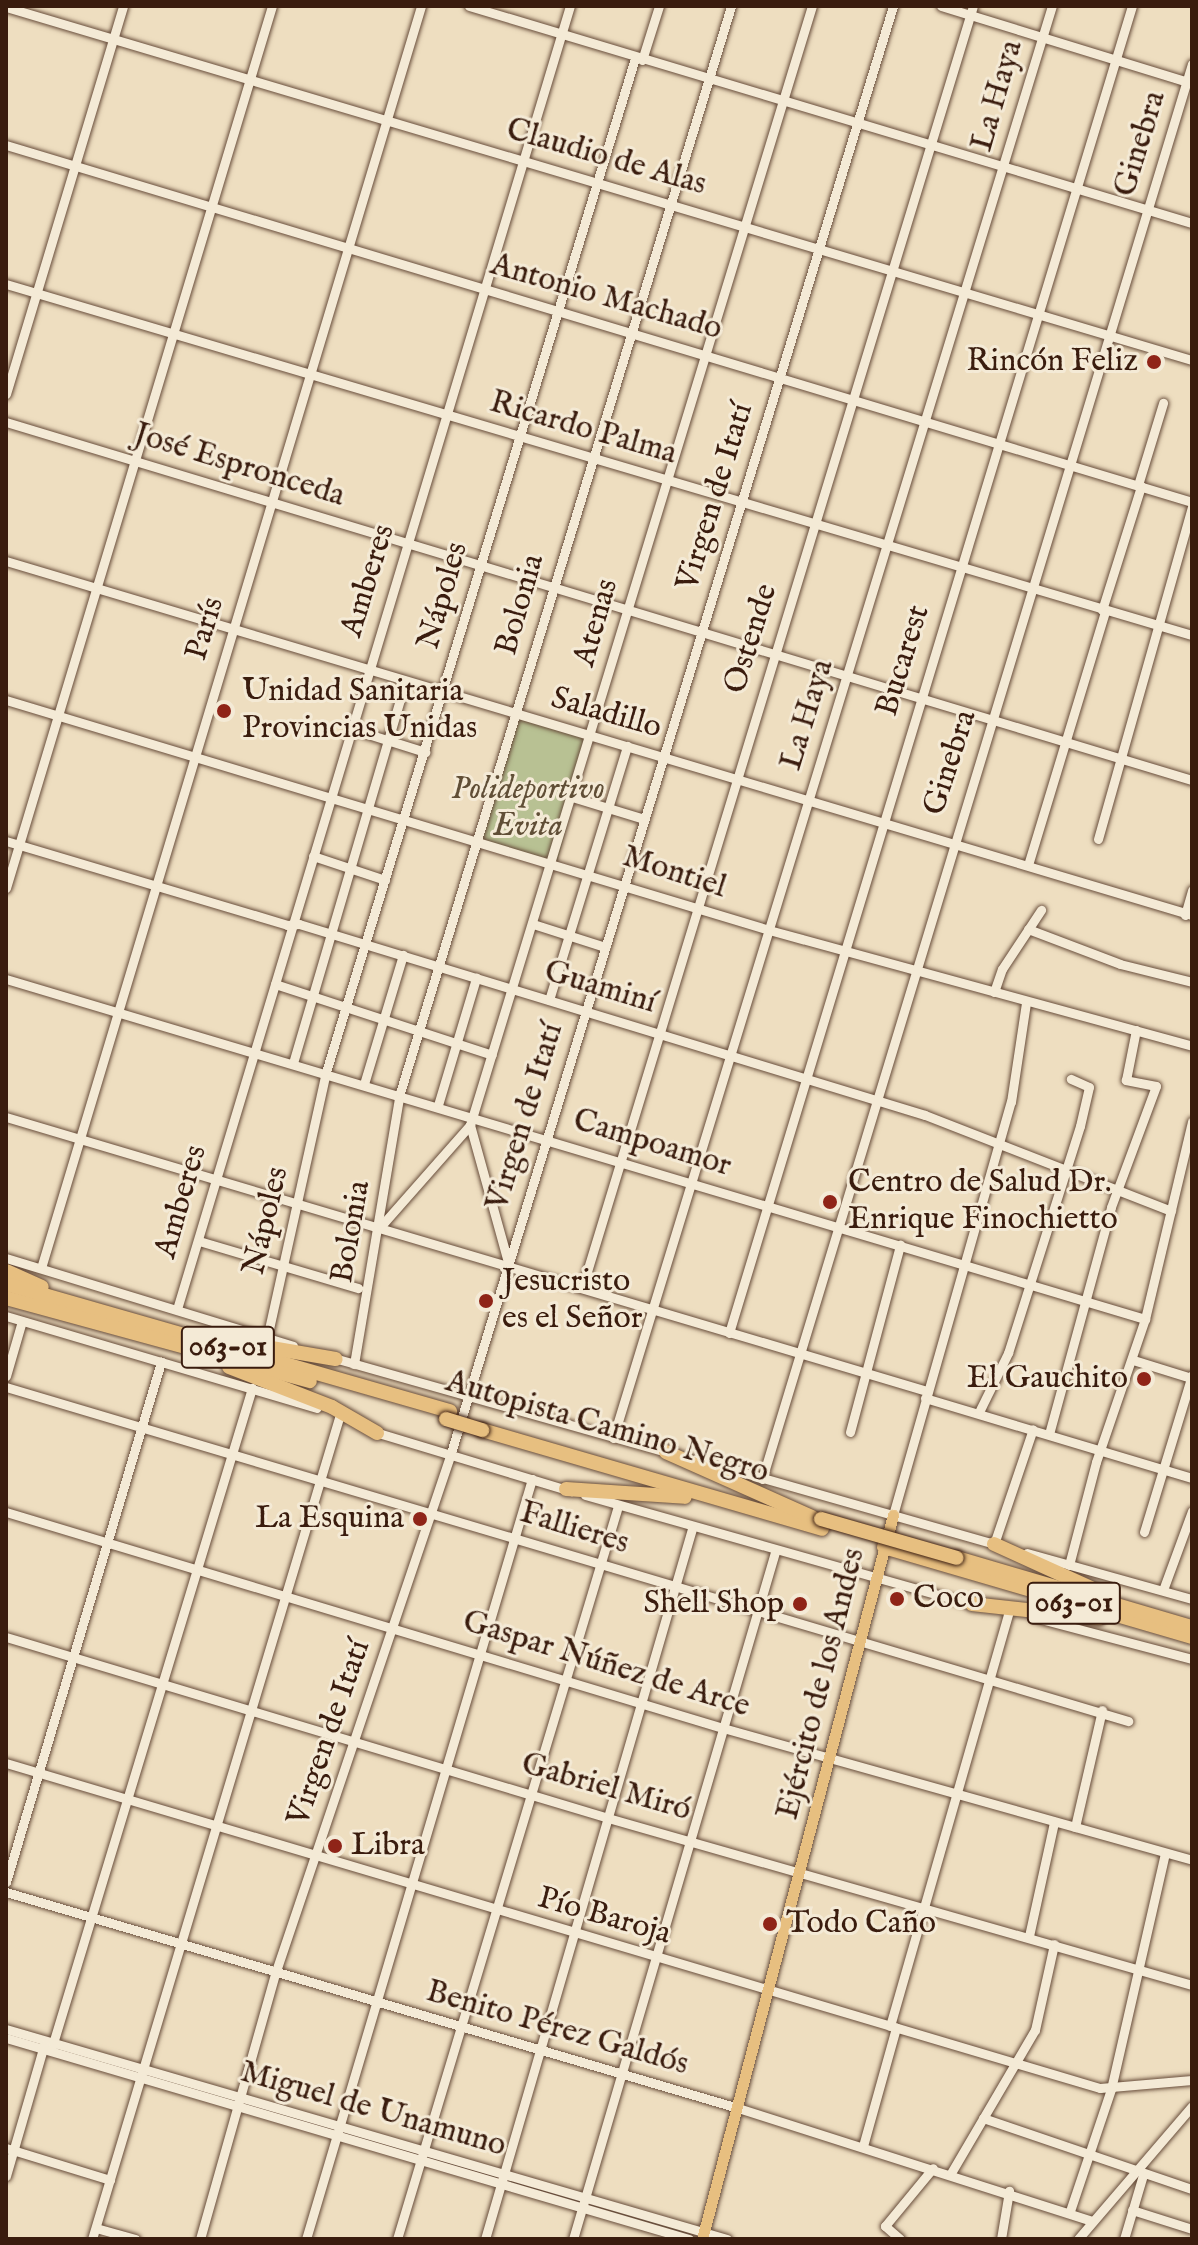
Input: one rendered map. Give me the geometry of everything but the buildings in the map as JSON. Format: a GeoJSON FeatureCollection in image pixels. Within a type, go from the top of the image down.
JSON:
{"type":"FeatureCollection","features":[{"type":"Feature","properties":{"kind":"highway"},"geometry":{"type":"LineString","coordinates":[[6,1271],[78,1305]]}},
{"type":"Feature","properties":{"kind":"highway","name":"Autopista Camino Negro"},"geometry":{"type":"LineString","coordinates":[[6,1284],[179,1339]]}},
{"type":"Feature","properties":{"kind":"highway","name":"Autopista Camino Negro"},"geometry":{"type":"LineString","coordinates":[[6,1299],[179,1339],[448,1415],[767,1513],[818,1521]]}},
{"type":"Feature","properties":{"kind":"highway"},"geometry":{"type":"LineString","coordinates":[[179,1339],[336,1359]]}},
{"type":"Feature","properties":{"kind":"highway"},"geometry":{"type":"LineString","coordinates":[[179,1339],[332,1407],[377,1433]]}},
{"type":"Feature","properties":{"kind":"highway","name":"Autopista Camino Negro"},"geometry":{"type":"LineString","coordinates":[[483,1426],[818,1521],[1192,1637]]}},
{"type":"Feature","properties":{"kind":"highway"},"geometry":{"type":"LineString","coordinates":[[666,1452],[818,1521]]}},
{"type":"Feature","properties":{"kind":"highway"},"geometry":{"type":"LineString","coordinates":[[566,1489],[666,1494],[767,1513]]}},
{"type":"Feature","properties":{"kind":"highway"},"geometry":{"type":"LineString","coordinates":[[994,1544],[1192,1627]]}},
{"type":"Feature","properties":{"kind":"highway","name":"Autopista Camino Negro"},"geometry":{"type":"LineString","coordinates":[[956,1563],[1192,1627]]}},
{"type":"Feature","properties":{"kind":"highway"},"geometry":{"type":"LineString","coordinates":[[972,1604],[1166,1630]]}},
{"type":"Feature","properties":{"kind":"main road","name":"Ejército de los Andes"},"geometry":{"type":"LineString","coordinates":[[703,2236],[893,1515]]}},
{"type":"Feature","properties":{"kind":"street"},"geometry":{"type":"LineString","coordinates":[[6,394],[123,6]]}},
{"type":"Feature","properties":{"kind":"street"},"geometry":{"type":"LineString","coordinates":[[6,888],[272,6]]}},
{"type":"Feature","properties":{"kind":"street","name":"París"},"geometry":{"type":"LineString","coordinates":[[41,1268],[421,6]]}},
{"type":"Feature","properties":{"kind":"street"},"geometry":{"type":"LineString","coordinates":[[469,6],[639,59],[932,142],[1192,223]]}},
{"type":"Feature","properties":{"kind":"street","name":"Amberes"},"geometry":{"type":"LineString","coordinates":[[177,1309],[570,6]]}},
{"type":"Feature","properties":{"kind":"street","name":"Nápoles"},"geometry":{"type":"LineString","coordinates":[[267,1338],[326,1072],[557,311],[597,183],[659,6]]}},
{"type":"Feature","properties":{"kind":"street","name":"Bolonia"},"geometry":{"type":"LineString","coordinates":[[354,1364],[380,1227],[400,1093],[731,6]]}},
{"type":"Feature","properties":{"kind":"street","name":"Atenas"},"geometry":{"type":"LineString","coordinates":[[380,1227],[471,1121],[812,6]]}},
{"type":"Feature","properties":{"kind":"street","name":"Virgen de Itatí"},"geometry":{"type":"LineString","coordinates":[[200,2239],[275,1974],[450,1456],[893,6]]}},
{"type":"Feature","properties":{"kind":"street"},"geometry":{"type":"LineString","coordinates":[[941,6],[972,10],[1043,37],[1190,82]]}},
{"type":"Feature","properties":{"kind":"street","name":"La Haya"},"geometry":{"type":"LineString","coordinates":[[613,1438],[655,1310],[1052,6]]}},
{"type":"Feature","properties":{"kind":"street","name":"Bucarest"},"geometry":{"type":"LineString","coordinates":[[729,1333],[1132,6]]}},
{"type":"Feature","properties":{"kind":"street","name":"Claudio de Alas"},"geometry":{"type":"LineString","coordinates":[[6,7],[1192,360]]}},
{"type":"Feature","properties":{"kind":"street","name":"Ostende"},"geometry":{"type":"LineString","coordinates":[[582,1288],[972,10]]}},
{"type":"Feature","properties":{"kind":"street","name":"Ginebra"},"geometry":{"type":"LineString","coordinates":[[762,1479],[952,846],[1108,337],[1190,82],[1192,64]]}},
{"type":"Feature","properties":{"kind":"street","name":"Antonio Machado"},"geometry":{"type":"LineString","coordinates":[[6,145],[484,290],[853,397],[1192,504]]}},
{"type":"Feature","properties":{"kind":"street","name":"Ricardo Palma"},"geometry":{"type":"LineString","coordinates":[[6,284],[1031,590],[1192,635]]}},
{"type":"Feature","properties":{"kind":"street"},"geometry":{"type":"LineString","coordinates":[[1028,865],[1067,743],[1163,403]]}},
{"type":"Feature","properties":{"kind":"street","name":"José Espronceda"},"geometry":{"type":"LineString","coordinates":[[6,422],[480,566],[702,629],[1192,780]]}},
{"type":"Feature","properties":{"kind":"street"},"geometry":{"type":"LineString","coordinates":[[1098,839],[1192,504]]}},
{"type":"Feature","properties":{"kind":"street","name":"Saladillo"},"geometry":{"type":"LineString","coordinates":[[6,561],[442,694],[663,756],[952,846],[1028,865],[1189,915]]}},
{"type":"Feature","properties":{"kind":"street"},"geometry":{"type":"LineString","coordinates":[[293,1063],[405,682]]}},
{"type":"Feature","properties":{"kind":"street","name":"Montiel"},"geometry":{"type":"LineString","coordinates":[[6,700],[369,806],[769,930],[1026,1003],[1192,1046]]}},
{"type":"Feature","properties":{"kind":"street"},"geometry":{"type":"LineString","coordinates":[[352,729],[425,752]]}},
{"type":"Feature","properties":{"kind":"street"},"geometry":{"type":"LineString","coordinates":[[549,1000],[627,746]]}},
{"type":"Feature","properties":{"kind":"street"},"geometry":{"type":"LineString","coordinates":[[572,797],[644,819]]}},
{"type":"Feature","properties":{"kind":"street","name":"Guaminí"},"geometry":{"type":"LineString","coordinates":[[6,841],[403,955],[877,1100],[1171,1211]]}},
{"type":"Feature","properties":{"kind":"street"},"geometry":{"type":"LineString","coordinates":[[313,856],[385,880]]}},
{"type":"Feature","properties":{"kind":"street"},"geometry":{"type":"LineString","coordinates":[[1189,915],[1192,890]]}},
{"type":"Feature","properties":{"kind":"street"},"geometry":{"type":"LineString","coordinates":[[994,992],[1041,910]]}},
{"type":"Feature","properties":{"kind":"street"},"geometry":{"type":"LineString","coordinates":[[533,924],[605,947]]}},
{"type":"Feature","properties":{"kind":"street"},"geometry":{"type":"LineString","coordinates":[[1028,929],[1120,964],[1192,982]]}},
{"type":"Feature","properties":{"kind":"street"},"geometry":{"type":"LineString","coordinates":[[364,1084],[403,955]]}},
{"type":"Feature","properties":{"kind":"street"},"geometry":{"type":"LineString","coordinates":[[438,1105],[476,978]]}},
{"type":"Feature","properties":{"kind":"street","name":"Campoamor"},"geometry":{"type":"LineString","coordinates":[[6,979],[400,1093],[438,1105],[471,1121],[621,1161],[1145,1319]]}},
{"type":"Feature","properties":{"kind":"street"},"geometry":{"type":"LineString","coordinates":[[275,984],[492,1055]]}},
{"type":"Feature","properties":{"kind":"street","name":"Ejército de los Andes"},"geometry":{"type":"LineString","coordinates":[[893,1515],[1014,1093],[1017,1039],[1026,1003]]}},
{"type":"Feature","properties":{"kind":"street"},"geometry":{"type":"LineString","coordinates":[[1049,1434],[1119,1189],[1156,1086],[1126,1080],[1136,1030]]}},
{"type":"Feature","properties":{"kind":"street"},"geometry":{"type":"LineString","coordinates":[[979,1412],[1008,1353],[1089,1087],[1071,1079]]}},
{"type":"Feature","properties":{"kind":"street"},"geometry":{"type":"LineString","coordinates":[[6,1117],[865,1372],[926,1395],[1165,1467],[1192,1478]]}},
{"type":"Feature","properties":{"kind":"street"},"geometry":{"type":"LineString","coordinates":[[471,1121],[509,1266]]}},
{"type":"Feature","properties":{"kind":"street"},"geometry":{"type":"LineString","coordinates":[[1069,1565],[1102,1449],[1145,1319],[1192,1122]]}},
{"type":"Feature","properties":{"kind":"street"},"geometry":{"type":"LineString","coordinates":[[199,1241],[358,1288]]}},
{"type":"Feature","properties":{"kind":"street"},"geometry":{"type":"LineString","coordinates":[[850,1432],[900,1245]]}},
{"type":"Feature","properties":{"kind":"street"},"geometry":{"type":"LineString","coordinates":[[6,1258],[468,1397],[1192,1599]]}},
{"type":"Feature","properties":{"kind":"street"},"geometry":{"type":"LineString","coordinates":[[6,1316],[252,1388],[377,1433],[692,1529],[874,1581],[1009,1611],[1192,1659]]}},
{"type":"Feature","properties":{"kind":"street"},"geometry":{"type":"LineString","coordinates":[[6,1376],[22,1321]]}},
{"type":"Feature","properties":{"kind":"street"},"geometry":{"type":"LineString","coordinates":[[1133,1360],[1192,1377],[1144,1532]]}},
{"type":"Feature","properties":{"kind":"street"},"geometry":{"type":"LineString","coordinates":[[6,1882],[161,1362]]}},
{"type":"Feature","properties":{"kind":"street","name":"Fallieres"},"geometry":{"type":"LineString","coordinates":[[6,1387],[432,1512],[600,1565],[1102,1710],[1128,1721]]}},
{"type":"Feature","properties":{"kind":"street"},"geometry":{"type":"LineString","coordinates":[[6,2176],[10,2149],[48,2047],[252,1388]]}},
{"type":"Feature","properties":{"kind":"street"},"geometry":{"type":"LineString","coordinates":[[92,2239],[339,1418]]}},
{"type":"Feature","properties":{"kind":"street"},"geometry":{"type":"LineString","coordinates":[[994,1544],[1033,1429]]}},
{"type":"Feature","properties":{"kind":"street"},"geometry":{"type":"LineString","coordinates":[[306,2239],[532,1479]]}},
{"type":"Feature","properties":{"kind":"street"},"geometry":{"type":"LineString","coordinates":[[397,2239],[618,1506]]}},
{"type":"Feature","properties":{"kind":"street"},"geometry":{"type":"LineString","coordinates":[[1163,1590],[1192,1511]]}},
{"type":"Feature","properties":{"kind":"street","name":"Gaspar Núñez de Arce"},"geometry":{"type":"LineString","coordinates":[[6,1512],[723,1728],[1192,1860]]}},
{"type":"Feature","properties":{"kind":"street"},"geometry":{"type":"LineString","coordinates":[[485,2239],[692,1529]]}},
{"type":"Feature","properties":{"kind":"street"},"geometry":{"type":"LineString","coordinates":[[573,2239],[775,1552]]}},
{"type":"Feature","properties":{"kind":"street"},"geometry":{"type":"LineString","coordinates":[[863,2146],[1009,1611]]}},
{"type":"Feature","properties":{"kind":"street","name":"Gabriel Miró"},"geometry":{"type":"LineString","coordinates":[[6,1637],[608,1818],[1192,1985]]}},
{"type":"Feature","properties":{"kind":"street"},"geometry":{"type":"LineString","coordinates":[[1075,1827],[1102,1710]]}},
{"type":"Feature","properties":{"kind":"street","name":"Pío Baroja"},"geometry":{"type":"LineString","coordinates":[[6,1763],[495,1912],[1016,2065],[1111,2089],[1192,2080]]}},
{"type":"Feature","properties":{"kind":"street"},"geometry":{"type":"LineString","coordinates":[[1029,1936],[1054,1822]]}},
{"type":"Feature","properties":{"kind":"street"},"geometry":{"type":"LineString","coordinates":[[1070,2211],[1092,2158],[1111,2089],[1141,1970],[1165,1853]]}},
{"type":"Feature","properties":{"kind":"street","name":"Benito Pérez Galdós"},"geometry":{"type":"LineString","coordinates":[[6,1892],[275,1974],[738,2108],[1009,2191],[1092,2221]]}},
{"type":"Feature","properties":{"kind":"street"},"geometry":{"type":"LineString","coordinates":[[951,2173],[1037,2024],[1054,1944]]}},
{"type":"Feature","properties":{"kind":"street","name":"Miguel de Unamuno"},"geometry":{"type":"LineString","coordinates":[[6,2029],[48,2047]]}},
{"type":"Feature","properties":{"kind":"street","name":"Miguel de Unamuno"},"geometry":{"type":"LineString","coordinates":[[6,2038],[338,2128],[583,2203],[703,2236],[727,2239]]}},
{"type":"Feature","properties":{"kind":"street"},"geometry":{"type":"LineString","coordinates":[[1078,2239],[1140,2174],[1192,2106]]}},
{"type":"Feature","properties":{"kind":"street"},"geometry":{"type":"LineString","coordinates":[[983,2118],[1092,2158],[1192,2189]]}},
{"type":"Feature","properties":{"kind":"street"},"geometry":{"type":"LineString","coordinates":[[10,2149],[110,2180]]}},
{"type":"Feature","properties":{"kind":"street"},"geometry":{"type":"LineString","coordinates":[[900,2239],[885,2229],[933,2168]]}},
{"type":"Feature","properties":{"kind":"street"},"geometry":{"type":"LineString","coordinates":[[1124,2239],[1140,2174]]}},
{"type":"Feature","properties":{"kind":"street"},"geometry":{"type":"LineString","coordinates":[[1001,2239],[1009,2191]]}},
{"type":"Feature","properties":{"kind":"street","name":"Miguel de Unamuno"},"geometry":{"type":"LineString","coordinates":[[583,2203],[689,2239]]}},
{"type":"Feature","properties":{"kind":"street"},"geometry":{"type":"LineString","coordinates":[[1132,2210],[1192,2229]]}},
{"type":"Feature","properties":{"kind":"street"},"geometry":{"type":"LineString","coordinates":[[96,2228],[135,2239]]}},
{"type":"Feature","properties":{"kind":"green space","name":"Polideportivo Evita"},"geometry":{"type":"Polygon","coordinates":[[[516,715],[591,735],[557,862],[482,842],[516,715]]]}},
{"type":"Feature","properties":{"kind":"place","name":"Rincón Feliz"},"geometry":{"type":"Point","coordinates":[1154,362]}},
{"type":"Feature","properties":{"kind":"place","name":"Unidad Sanitaria Provincias Unidas"},"geometry":{"type":"Point","coordinates":[224,711]}},
{"type":"Feature","properties":{"kind":"place","name":"Centro de Salud Dr. Enrique Finochietto"},"geometry":{"type":"Point","coordinates":[830,1202]}},
{"type":"Feature","properties":{"kind":"place","name":"Jesucristo es el Señor"},"geometry":{"type":"Point","coordinates":[486,1301]}},
{"type":"Feature","properties":{"kind":"place","name":"El Gauchito"},"geometry":{"type":"Point","coordinates":[1144,1379]}},
{"type":"Feature","properties":{"kind":"place","name":"La Esquina"},"geometry":{"type":"Point","coordinates":[420,1519]}},
{"type":"Feature","properties":{"kind":"place","name":"Coco"},"geometry":{"type":"Point","coordinates":[897,1599]}},
{"type":"Feature","properties":{"kind":"place","name":"Shell Shop"},"geometry":{"type":"Point","coordinates":[800,1604]}},
{"type":"Feature","properties":{"kind":"place","name":"Libra"},"geometry":{"type":"Point","coordinates":[335,1846]}},
{"type":"Feature","properties":{"kind":"place","name":"Todo Caño"},"geometry":{"type":"Point","coordinates":[770,1924]}}]}
